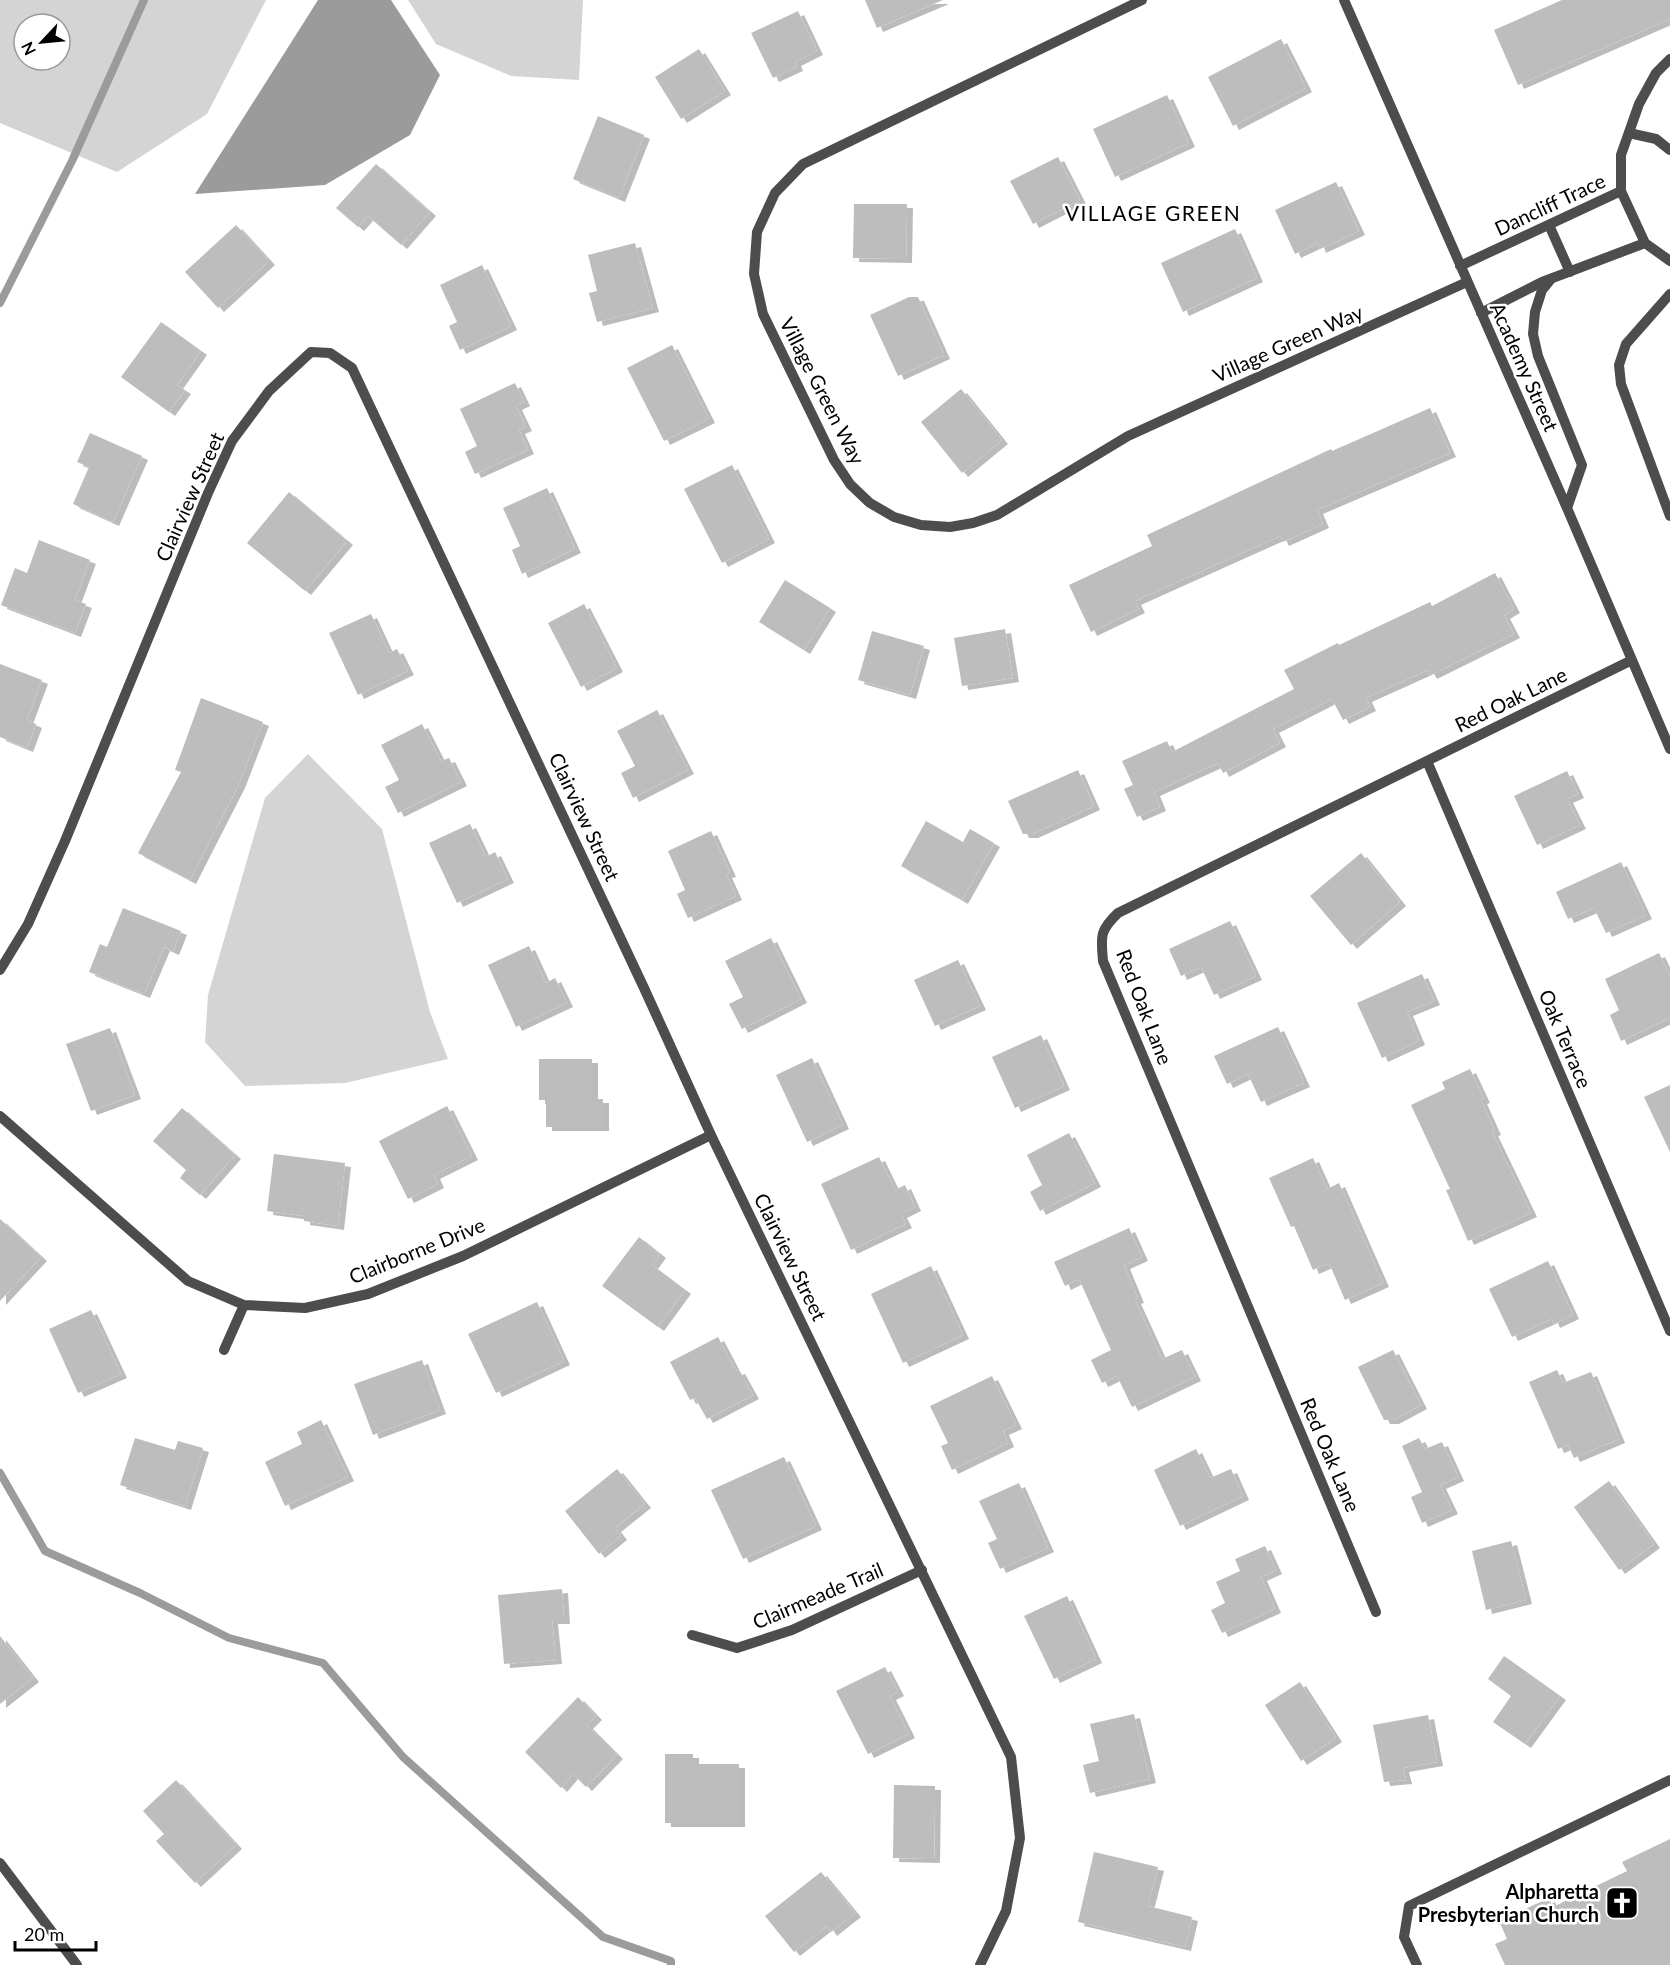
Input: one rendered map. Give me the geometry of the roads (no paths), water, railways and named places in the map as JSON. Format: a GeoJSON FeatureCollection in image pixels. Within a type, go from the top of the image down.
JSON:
{"type":"FeatureCollection","features":[{"type":"Feature","properties":{"kind":"street","name":"Village Green Way"},"geometry":{"type":"LineString","coordinates":[[1142,0],[803,164],[775,193],[757,232],[754,274],[764,314],[834,460],[850,484],[870,503],[894,517],[921,525],[950,527],[973,524],[997,515],[1128,436],[1467,282]]}},
{"type":"Feature","properties":{"kind":"street","name":"Academy Street"},"geometry":{"type":"LineString","coordinates":[[1344,0],[1670,749]]}},
{"type":"Feature","properties":{"kind":"street","name":"Dancliff Trace"},"geometry":{"type":"LineString","coordinates":[[1460,266],[1621,191],[1621,154],[1639,104],[1656,73],[1670,59]]}},
{"type":"Feature","properties":{"kind":"street"},"geometry":{"type":"LineString","coordinates":[[1629,133],[1656,139],[1670,150]]}},
{"type":"Feature","properties":{"kind":"street"},"geometry":{"type":"LineString","coordinates":[[1621,191],[1646,243],[1670,261]]}},
{"type":"Feature","properties":{"kind":"street"},"geometry":{"type":"LineString","coordinates":[[1549,225],[1570,272]]}},
{"type":"Feature","properties":{"kind":"street"},"geometry":{"type":"LineString","coordinates":[[1481,313],[1551,279],[1646,243]]}},
{"type":"Feature","properties":{"kind":"street"},"geometry":{"type":"LineString","coordinates":[[1551,279],[1542,290],[1535,312],[1533,334],[1538,357],[1581,465],[1567,508]]}},
{"type":"Feature","properties":{"kind":"street"},"geometry":{"type":"LineString","coordinates":[[1670,294],[1626,344],[1619,365],[1621,384],[1670,516]]}},
{"type":"Feature","properties":{"kind":"street","name":"Clairview Street"},"geometry":{"type":"LineString","coordinates":[[0,970],[28,924],[65,841],[208,493],[232,441],[269,391],[311,352],[330,353],[352,368],[711,1135],[1011,1757],[1020,1838],[1006,1911],[980,1965]]}},
{"type":"Feature","properties":{"kind":"street","name":"Red Oak Lane"},"geometry":{"type":"LineString","coordinates":[[1376,1612],[1103,961],[1101,936],[1106,924],[1118,914],[1632,660]]}},
{"type":"Feature","properties":{"kind":"street","name":"Oak Terrace"},"geometry":{"type":"LineString","coordinates":[[1427,761],[1670,1331]]}},
{"type":"Feature","properties":{"kind":"street","name":"Clairborne Drive"},"geometry":{"type":"LineString","coordinates":[[0,1116],[188,1281],[244,1305],[305,1308],[368,1294],[463,1256],[711,1135]]}},
{"type":"Feature","properties":{"kind":"street"},"geometry":{"type":"LineString","coordinates":[[224,1350],[244,1305]]}},
{"type":"Feature","properties":{"kind":"street","name":"Clairmeade Trail"},"geometry":{"type":"LineString","coordinates":[[692,1635],[737,1648],[792,1630],[922,1570]]}},
{"type":"Feature","properties":{"kind":"street"},"geometry":{"type":"LineString","coordinates":[[1417,1965],[1404,1937],[1409,1906],[1670,1780]]}},
{"type":"Feature","properties":{"kind":"street"},"geometry":{"type":"LineString","coordinates":[[0,1863],[77,1965]]}},
{"type":"Feature","properties":{"kind":"waterway"},"geometry":{"type":"LineString","coordinates":[[0,303],[72,161],[144,0]]}},
{"type":"Feature","properties":{"kind":"waterway"},"geometry":{"type":"LineString","coordinates":[[0,1473],[45,1551],[140,1593],[229,1638],[323,1663],[403,1757],[603,1937],[671,1961],[671,1965]]}},
{"type":"Feature","properties":{"kind":"place","name":"Alpharetta Presbyterian Church"},"geometry":{"type":"Point","coordinates":[1622,1903]}},
{"type":"Feature","properties":{"kind":"district","name":"VILLAGE GREEN"},"geometry":{"type":"Point","coordinates":[1153,214]}}]}
